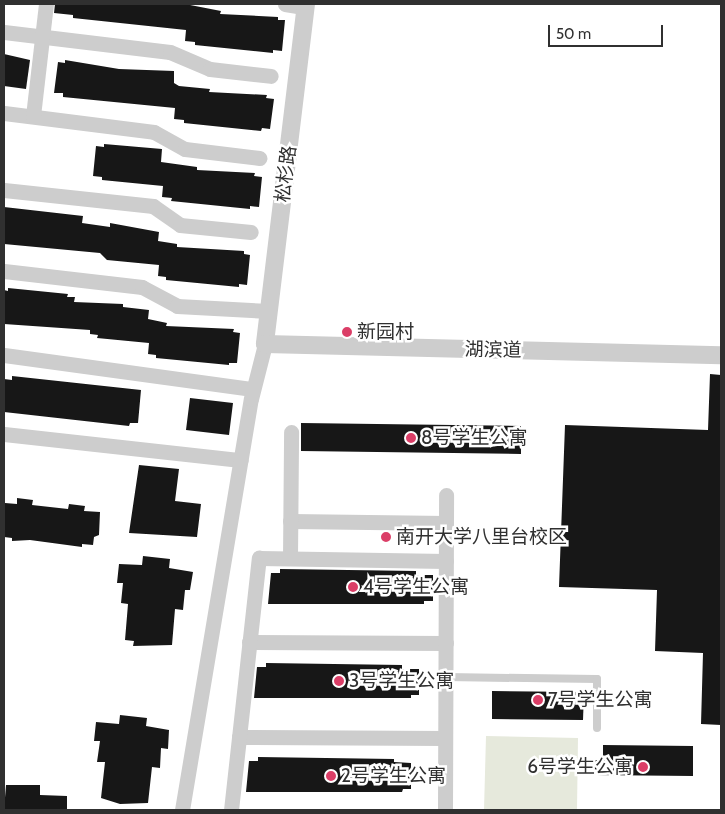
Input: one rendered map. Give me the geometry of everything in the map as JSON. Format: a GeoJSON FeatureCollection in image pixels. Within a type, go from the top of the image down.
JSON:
{"type":"FeatureCollection","features":[{"type":"Feature","properties":{"kind":"street"},"geometry":{"type":"LineString","coordinates":[[32,116],[46,4]]}},
{"type":"Feature","properties":{"kind":"street","name":"松杉路"},"geometry":{"type":"LineString","coordinates":[[265,344],[296,4]]}},
{"type":"Feature","properties":{"kind":"street"},"geometry":{"type":"LineString","coordinates":[[4,32],[170,52],[210,69],[271,76]]}},
{"type":"Feature","properties":{"kind":"street"},"geometry":{"type":"LineString","coordinates":[[4,113],[154,132],[185,149],[259,158]]}},
{"type":"Feature","properties":{"kind":"street"},"geometry":{"type":"LineString","coordinates":[[4,190],[153,206],[180,225],[250,232]]}},
{"type":"Feature","properties":{"kind":"street"},"geometry":{"type":"LineString","coordinates":[[4,271],[142,287],[177,306],[269,311]]}},
{"type":"Feature","properties":{"kind":"street"},"geometry":{"type":"LineString","coordinates":[[182,810],[240,460],[253,389],[265,344]]}},
{"type":"Feature","properties":{"kind":"street","name":"湖滨道"},"geometry":{"type":"LineString","coordinates":[[265,344],[721,355]]}},
{"type":"Feature","properties":{"kind":"street"},"geometry":{"type":"LineString","coordinates":[[4,355],[253,389]]}},
{"type":"Feature","properties":{"kind":"street"},"geometry":{"type":"LineString","coordinates":[[290,432],[290,558]]}},
{"type":"Feature","properties":{"kind":"street"},"geometry":{"type":"LineString","coordinates":[[4,434],[240,460]]}},
{"type":"Feature","properties":{"kind":"street"},"geometry":{"type":"LineString","coordinates":[[445,810],[446,495]]}},
{"type":"Feature","properties":{"kind":"street"},"geometry":{"type":"LineString","coordinates":[[290,521],[446,523]]}},
{"type":"Feature","properties":{"kind":"street"},"geometry":{"type":"LineString","coordinates":[[231,810],[259,558],[446,561]]}},
{"type":"Feature","properties":{"kind":"street"},"geometry":{"type":"LineString","coordinates":[[249,642],[446,643]]}},
{"type":"Feature","properties":{"kind":"street"},"geometry":{"type":"LineString","coordinates":[[239,737],[445,738]]}},
{"type":"Feature","properties":{"kind":"lane"},"geometry":{"type":"LineString","coordinates":[[446,677],[597,679],[596,728]]}},
{"type":"Feature","properties":{"kind":"shaded area"},"geometry":{"type":"Polygon","coordinates":[[[486,736],[578,738],[577,810],[484,810],[486,736]]]}},
{"type":"Feature","properties":{"kind":"building"},"geometry":{"type":"Polygon","coordinates":[[[55,4],[185,4],[221,11],[220,14],[278,17],[278,20],[285,20],[282,51],[273,50],[273,53],[195,45],[195,42],[185,41],[186,30],[73,18],[73,15],[54,13],[55,4]]]}},
{"type":"Feature","properties":{"kind":"building"},"geometry":{"type":"Polygon","coordinates":[[[4,54],[30,60],[26,89],[4,86],[4,54]]]}},
{"type":"Feature","properties":{"kind":"building"},"geometry":{"type":"Polygon","coordinates":[[[65,60],[119,69],[174,71],[174,83],[179,86],[210,89],[209,92],[267,95],[266,98],[274,99],[270,129],[262,128],[261,131],[184,123],[184,120],[174,119],[175,108],[63,97],[63,93],[54,93],[58,62],[65,63],[65,60]]]}},
{"type":"Feature","properties":{"kind":"building"},"geometry":{"type":"Polygon","coordinates":[[[104,144],[162,149],[161,162],[197,167],[197,170],[255,173],[254,176],[262,177],[259,207],[250,206],[250,209],[171,201],[172,198],[162,197],[163,186],[102,180],[102,177],[93,176],[96,146],[104,147],[104,144]]]}},
{"type":"Feature","properties":{"kind":"building"},"geometry":{"type":"Polygon","coordinates":[[[4,207],[83,216],[82,223],[110,227],[110,223],[159,232],[158,241],[177,244],[177,247],[244,251],[244,254],[250,255],[247,285],[239,284],[239,287],[166,280],[166,277],[158,276],[159,265],[107,260],[100,253],[4,244],[4,207]]]}},
{"type":"Feature","properties":{"kind":"building"},"geometry":{"type":"Polygon","coordinates":[[[8,288],[68,294],[67,297],[75,297],[74,302],[123,304],[123,307],[149,310],[148,319],[167,323],[166,326],[234,329],[233,332],[240,333],[237,363],[229,363],[229,365],[156,358],[156,355],[148,354],[149,343],[97,338],[98,335],[90,334],[90,330],[4,324],[4,290],[8,291],[8,288]]]}},
{"type":"Feature","properties":{"kind":"building"},"geometry":{"type":"Polygon","coordinates":[[[710,374],[721,375],[721,725],[701,724],[703,653],[655,651],[657,590],[559,587],[565,425],[708,430],[710,374]]]}},
{"type":"Feature","properties":{"kind":"building"},"geometry":{"type":"Polygon","coordinates":[[[12,376],[141,390],[138,423],[130,423],[129,426],[4,412],[4,379],[12,380],[12,376]]]}},
{"type":"Feature","properties":{"kind":"building"},"geometry":{"type":"Polygon","coordinates":[[[190,398],[233,403],[229,435],[186,430],[190,398]]]}},
{"type":"Feature","properties":{"kind":"building","name":"8号学生公寓"},"geometry":{"type":"Polygon","coordinates":[[[301,423],[521,426],[521,454],[301,451],[301,423]]]}},
{"type":"Feature","properties":{"kind":"building"},"geometry":{"type":"Polygon","coordinates":[[[139,465],[179,469],[175,501],[201,504],[197,537],[129,533],[139,465]]]}},
{"type":"Feature","properties":{"kind":"building"},"geometry":{"type":"Polygon","coordinates":[[[17,498],[33,500],[32,505],[68,509],[69,504],[85,506],[84,511],[100,512],[99,535],[94,537],[93,545],[82,544],[82,547],[30,540],[12,541],[12,538],[4,537],[4,507],[5,503],[17,504],[17,498]]]}},
{"type":"Feature","properties":{"kind":"building"},"geometry":{"type":"Polygon","coordinates":[[[143,556],[170,559],[169,568],[193,572],[190,590],[185,590],[183,610],[175,609],[172,645],[133,646],[134,641],[125,640],[128,604],[121,603],[123,583],[117,583],[119,564],[142,565],[143,556]]]}},
{"type":"Feature","properties":{"kind":"building","name":"4号学生公寓"},"geometry":{"type":"Polygon","coordinates":[[[280,569],[416,571],[416,575],[433,575],[433,601],[424,601],[424,604],[268,604],[271,573],[280,573],[280,569]]]}},
{"type":"Feature","properties":{"kind":"building","name":"3号学生公寓"},"geometry":{"type":"Polygon","coordinates":[[[266,663],[402,665],[402,669],[419,669],[419,695],[411,695],[411,698],[254,698],[257,667],[266,667],[266,663]]]}},
{"type":"Feature","properties":{"kind":"building","name":"7号学生公寓"},"geometry":{"type":"Polygon","coordinates":[[[492,691],[584,692],[583,720],[492,719],[492,691]]]}},
{"type":"Feature","properties":{"kind":"building"},"geometry":{"type":"Polygon","coordinates":[[[120,715],[147,718],[146,726],[169,730],[168,749],[161,748],[160,768],[152,767],[148,803],[120,804],[101,798],[105,762],[97,762],[100,741],[94,741],[96,722],[119,724],[120,715]]]}},
{"type":"Feature","properties":{"kind":"building","name":"6号学生公寓"},"geometry":{"type":"Polygon","coordinates":[[[603,745],[693,746],[693,776],[593,775],[593,760],[603,760],[603,745]]]}},
{"type":"Feature","properties":{"kind":"building","name":"2号学生公寓"},"geometry":{"type":"Polygon","coordinates":[[[258,757],[394,759],[394,762],[411,763],[411,789],[403,789],[402,792],[246,792],[249,761],[258,761],[258,757]]]}},
{"type":"Feature","properties":{"kind":"building"},"geometry":{"type":"Polygon","coordinates":[[[6,785],[40,785],[40,795],[67,796],[67,810],[4,810],[6,785]]]}},
{"type":"Feature","properties":{"kind":"place","name":"新园村"},"geometry":{"type":"Point","coordinates":[347,332]}},
{"type":"Feature","properties":{"kind":"place","name":"8号学生公寓"},"geometry":{"type":"Point","coordinates":[411,438]}},
{"type":"Feature","properties":{"kind":"place","name":"南开大学八里台校区"},"geometry":{"type":"Point","coordinates":[386,537]}},
{"type":"Feature","properties":{"kind":"place","name":"4号学生公寓"},"geometry":{"type":"Point","coordinates":[353,587]}},
{"type":"Feature","properties":{"kind":"place","name":"3号学生公寓"},"geometry":{"type":"Point","coordinates":[339,681]}},
{"type":"Feature","properties":{"kind":"place","name":"7号学生公寓"},"geometry":{"type":"Point","coordinates":[538,700]}},
{"type":"Feature","properties":{"kind":"place","name":"6号学生公寓"},"geometry":{"type":"Point","coordinates":[643,767]}},
{"type":"Feature","properties":{"kind":"place","name":"2号学生公寓"},"geometry":{"type":"Point","coordinates":[331,776]}}]}
